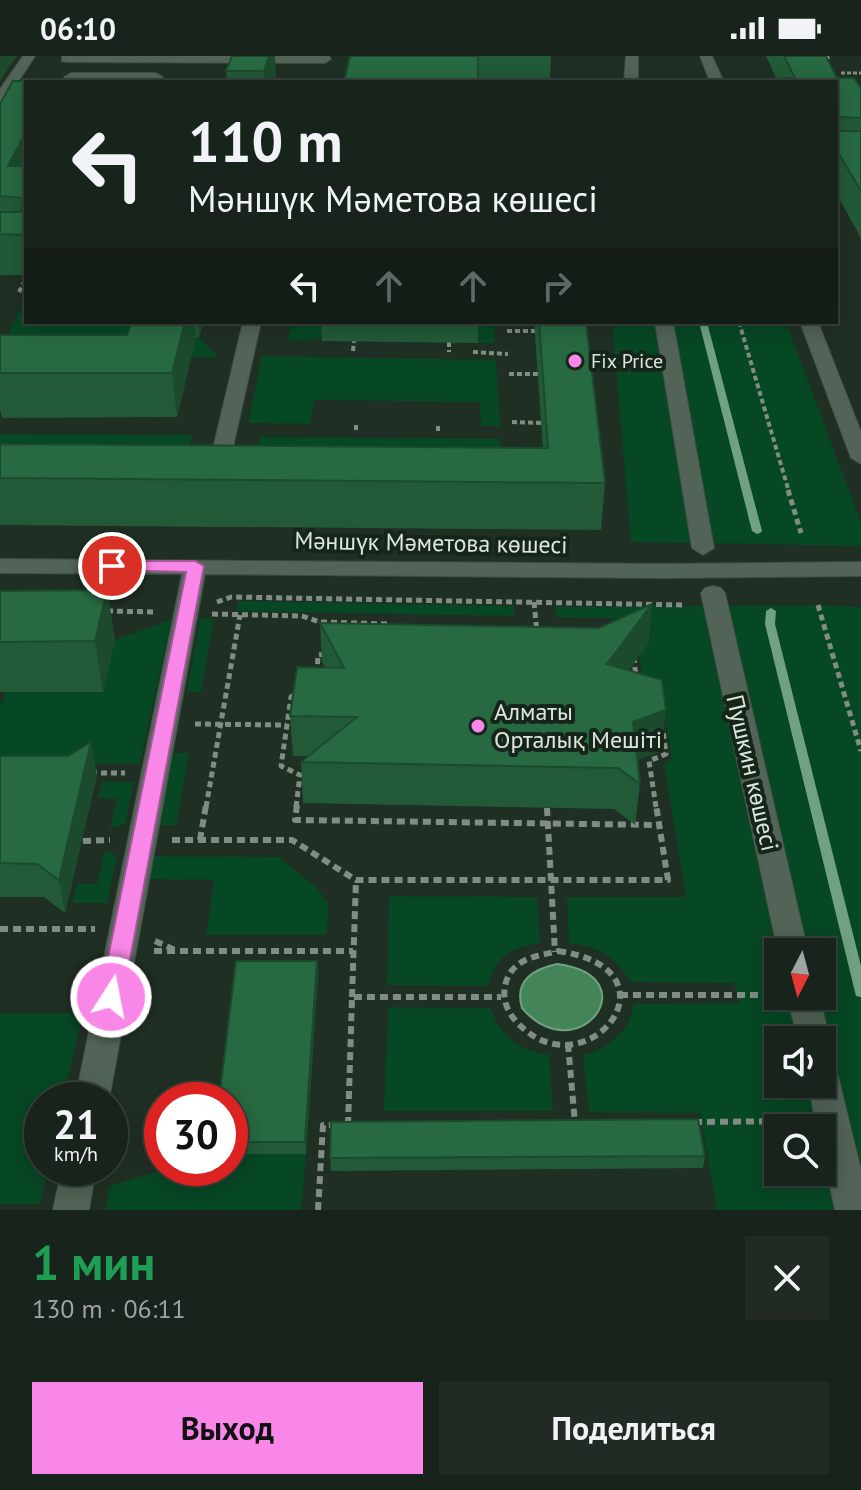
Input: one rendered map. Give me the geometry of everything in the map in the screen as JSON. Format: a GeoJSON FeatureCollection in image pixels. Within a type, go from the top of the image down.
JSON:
{"type":"FeatureCollection","features":[{"type":"Feature","properties":{"kind":"street"},"geometry":{"type":"LineString","coordinates":[[0,99],[29,56]]}},
{"type":"Feature","properties":{"kind":"street"},"geometry":{"type":"LineString","coordinates":[[631,80],[632,56]]}},
{"type":"Feature","properties":{"kind":"street"},"geometry":{"type":"LineString","coordinates":[[706,56],[716,80]]}},
{"type":"Feature","properties":{"kind":"street"},"geometry":{"type":"LineString","coordinates":[[162,58],[155,79],[69,79],[74,58],[162,58],[324,62]]}},
{"type":"Feature","properties":{"kind":"street"},"geometry":{"type":"LineString","coordinates":[[217,474],[252,324]]}},
{"type":"Feature","properties":{"kind":"street"},"geometry":{"type":"LineString","coordinates":[[664,324],[703,548]]}},
{"type":"Feature","properties":{"kind":"street"},"geometry":{"type":"LineString","coordinates":[[810,324],[861,458]]}},
{"type":"Feature","properties":{"kind":"street","name":"Мәншүк Мәметова көшесі"},"geometry":{"type":"LineString","coordinates":[[0,566],[679,571],[861,569]]}},
{"type":"Feature","properties":{"kind":"street"},"geometry":{"type":"LineString","coordinates":[[95,1082],[195,566]]}},
{"type":"Feature","properties":{"kind":"street","name":"Пушкин көшесі"},"geometry":{"type":"LineString","coordinates":[[714,600],[790,938]]}},
{"type":"Feature","properties":{"kind":"street"},"geometry":{"type":"LineString","coordinates":[[836,1134],[853,1210]]}},
{"type":"Feature","properties":{"kind":"street"},"geometry":{"type":"LineString","coordinates":[[71,1210],[76,1186]]}},
{"type":"Feature","properties":{"kind":"path"},"geometry":{"type":"LineString","coordinates":[[827,56],[835,60]]}},
{"type":"Feature","properties":{"kind":"path"},"geometry":{"type":"LineString","coordinates":[[841,73],[861,73]]}},
{"type":"Feature","properties":{"kind":"path"},"geometry":{"type":"LineString","coordinates":[[19,292],[24,282]]}},
{"type":"Feature","properties":{"kind":"path"},"geometry":{"type":"LineString","coordinates":[[740,324],[801,533]]}},
{"type":"Feature","properties":{"kind":"path"},"geometry":{"type":"LineString","coordinates":[[507,331],[535,331]]}},
{"type":"Feature","properties":{"kind":"path"},"geometry":{"type":"LineString","coordinates":[[353,351],[354,341]]}},
{"type":"Feature","properties":{"kind":"path"},"geometry":{"type":"LineString","coordinates":[[449,342],[449,352]]}},
{"type":"Feature","properties":{"kind":"path"},"geometry":{"type":"LineString","coordinates":[[473,352],[508,354]]}},
{"type":"Feature","properties":{"kind":"path"},"geometry":{"type":"LineString","coordinates":[[509,374],[538,374]]}},
{"type":"Feature","properties":{"kind":"path"},"geometry":{"type":"LineString","coordinates":[[512,422],[541,423]]}},
{"type":"Feature","properties":{"kind":"path"},"geometry":{"type":"LineString","coordinates":[[184,613],[231,597],[534,602],[714,600]]}},
{"type":"Feature","properties":{"kind":"path"},"geometry":{"type":"LineString","coordinates":[[534,602],[537,641]]}},
{"type":"Feature","properties":{"kind":"path"},"geometry":{"type":"LineString","coordinates":[[818,605],[861,751]]}},
{"type":"Feature","properties":{"kind":"path"},"geometry":{"type":"LineString","coordinates":[[92,611],[302,616],[320,622],[397,624]]}},
{"type":"Feature","properties":{"kind":"path"},"geometry":{"type":"LineString","coordinates":[[200,840],[240,615]]}},
{"type":"Feature","properties":{"kind":"path"},"geometry":{"type":"LineString","coordinates":[[521,628],[552,628]]}},
{"type":"Feature","properties":{"kind":"path"},"geometry":{"type":"LineString","coordinates":[[632,642],[638,694]]}},
{"type":"Feature","properties":{"kind":"path"},"geometry":{"type":"LineString","coordinates":[[316,684],[318,655],[333,653]]}},
{"type":"Feature","properties":{"kind":"path"},"geometry":{"type":"LineString","coordinates":[[618,655],[634,655]]}},
{"type":"Feature","properties":{"kind":"path"},"geometry":{"type":"LineString","coordinates":[[303,690],[291,697],[281,766],[300,775],[295,820],[659,825]]}},
{"type":"Feature","properties":{"kind":"path"},"geometry":{"type":"LineString","coordinates":[[83,841],[292,840],[356,880],[668,880],[649,761],[666,754],[660,715]]}},
{"type":"Feature","properties":{"kind":"path"},"geometry":{"type":"LineString","coordinates":[[163,724],[286,728],[296,731]]}},
{"type":"Feature","properties":{"kind":"path"},"geometry":{"type":"LineString","coordinates":[[77,773],[154,774]]}},
{"type":"Feature","properties":{"kind":"path"},"geometry":{"type":"LineString","coordinates":[[547,808],[555,952]]}},
{"type":"Feature","properties":{"kind":"path"},"geometry":{"type":"LineString","coordinates":[[348,1125],[356,880]]}},
{"type":"Feature","properties":{"kind":"path"},"geometry":{"type":"LineString","coordinates":[[120,951],[353,951]]}},
{"type":"Feature","properties":{"kind":"path"},"geometry":{"type":"LineString","coordinates":[[555,952],[579,954],[597,961],[610,973],[620,995],[616,1019],[605,1032],[588,1041],[568,1044],[530,1036],[505,1012],[501,997],[511,970],[524,960],[555,952]]}},
{"type":"Feature","properties":{"kind":"path"},"geometry":{"type":"LineString","coordinates":[[620,995],[764,995]]}},
{"type":"Feature","properties":{"kind":"path"},"geometry":{"type":"LineString","coordinates":[[352,997],[501,997]]}},
{"type":"Feature","properties":{"kind":"path"},"geometry":{"type":"LineString","coordinates":[[568,1044],[575,1123]]}},
{"type":"Feature","properties":{"kind":"path"},"geometry":{"type":"LineString","coordinates":[[679,1122],[764,1121]]}},
{"type":"Feature","properties":{"kind":"path"},"geometry":{"type":"LineString","coordinates":[[560,1123],[590,1123]]}},
{"type":"Feature","properties":{"kind":"path"},"geometry":{"type":"LineString","coordinates":[[318,1210],[323,1125],[363,1125]]}},
{"type":"Feature","properties":{"kind":"shaded area"},"geometry":{"type":"Polygon","coordinates":[[[24,306],[24,324],[151,324],[147,336],[199,337],[218,357],[0,358],[0,351],[24,306]]]}},
{"type":"Feature","properties":{"kind":"shaded area"},"geometry":{"type":"Polygon","coordinates":[[[291,324],[494,324],[495,343],[478,343],[478,327],[288,341],[291,324]]]}},
{"type":"Feature","properties":{"kind":"shaded area"},"geometry":{"type":"Polygon","coordinates":[[[612,324],[787,324],[861,523],[861,546],[631,542],[612,324]]]}},
{"type":"Feature","properties":{"kind":"shaded area"},"geometry":{"type":"Polygon","coordinates":[[[262,356],[496,360],[500,426],[481,426],[480,402],[315,400],[310,424],[248,423],[262,356]]]}},
{"type":"Feature","properties":{"kind":"shaded area"},"geometry":{"type":"Polygon","coordinates":[[[0,434],[192,435],[183,468],[0,468],[0,434]]]}},
{"type":"Feature","properties":{"kind":"shaded area"},"geometry":{"type":"Polygon","coordinates":[[[260,437],[500,439],[500,471],[254,468],[260,437]]]}},
{"type":"Feature","properties":{"kind":"shaded area"},"geometry":{"type":"Polygon","coordinates":[[[238,601],[514,606],[514,616],[236,611],[238,601]]]}},
{"type":"Feature","properties":{"kind":"shaded area"},"geometry":{"type":"Polygon","coordinates":[[[555,607],[861,607],[861,1210],[717,1210],[700,1113],[589,1112],[583,1055],[602,1048],[623,1031],[634,1004],[739,1003],[734,983],[630,982],[605,954],[569,943],[567,897],[686,897],[664,764],[672,759],[663,706],[645,699],[635,619],[556,617],[555,607]]]}},
{"type":"Feature","properties":{"kind":"shaded area"},"geometry":{"type":"Polygon","coordinates":[[[200,619],[214,619],[201,692],[187,692],[200,619]]]}},
{"type":"Feature","properties":{"kind":"shaded area"},"geometry":{"type":"Polygon","coordinates":[[[171,620],[140,764],[0,762],[0,708],[6,692],[103,692],[115,640],[171,620]]]}},
{"type":"Feature","properties":{"kind":"shaded area"},"geometry":{"type":"Polygon","coordinates":[[[174,753],[189,753],[176,825],[160,825],[174,753]]]}},
{"type":"Feature","properties":{"kind":"shaded area"},"geometry":{"type":"Polygon","coordinates":[[[102,782],[134,782],[125,824],[110,829],[117,799],[98,798],[102,782]]]}},
{"type":"Feature","properties":{"kind":"shaded area"},"geometry":{"type":"Polygon","coordinates":[[[105,851],[117,856],[107,903],[72,903],[77,884],[97,884],[105,851]]]}},
{"type":"Feature","properties":{"kind":"shaded area"},"geometry":{"type":"Polygon","coordinates":[[[154,856],[279,857],[317,888],[328,903],[327,935],[206,935],[214,880],[149,879],[154,856]]]}},
{"type":"Feature","properties":{"kind":"shaded area"},"geometry":{"type":"Polygon","coordinates":[[[389,896],[537,897],[540,943],[506,955],[500,960],[488,986],[387,985],[389,896]]]}},
{"type":"Feature","properties":{"kind":"shaded area"},"geometry":{"type":"Polygon","coordinates":[[[557,964],[585,972],[599,985],[602,1000],[596,1015],[582,1026],[564,1030],[543,1025],[522,1008],[523,984],[533,973],[557,964]]]}},
{"type":"Feature","properties":{"kind":"shaded area"},"geometry":{"type":"Polygon","coordinates":[[[388,1007],[490,1008],[500,1027],[512,1040],[549,1055],[553,1111],[384,1111],[388,1007]]]}},
{"type":"Feature","properties":{"kind":"shaded area"},"geometry":{"type":"Polygon","coordinates":[[[0,1013],[83,1013],[67,1082],[24,1082],[24,1186],[44,1186],[40,1204],[0,1204],[0,1013]]]}},
{"type":"Feature","properties":{"kind":"shaded area"},"geometry":{"type":"Polygon","coordinates":[[[248,1154],[306,1154],[301,1210],[106,1210],[109,1186],[128,1186],[128,1180],[144,1176],[144,1186],[248,1186],[248,1154]]]}},
{"type":"Feature","properties":{"kind":"building"},"geometry":{"type":"Polygon","coordinates":[[[232,56],[269,56],[264,71],[226,71],[232,56]]]}},
{"type":"Feature","properties":{"kind":"building"},"geometry":{"type":"Polygon","coordinates":[[[350,56],[478,56],[478,80],[344,80],[350,56]]]}},
{"type":"Feature","properties":{"kind":"building"},"geometry":{"type":"Polygon","coordinates":[[[784,56],[826,56],[837,78],[854,78],[861,89],[861,118],[841,117],[838,128],[838,80],[784,78],[795,78],[784,56]]]}},
{"type":"Feature","properties":{"kind":"building"},"geometry":{"type":"Polygon","coordinates":[[[13,81],[24,81],[24,136],[8,166],[24,166],[24,235],[0,234],[0,212],[20,212],[23,209],[22,198],[0,196],[0,104],[13,81]]]}},
{"type":"Feature","properties":{"kind":"building"},"geometry":{"type":"Polygon","coordinates":[[[838,128],[841,131],[861,131],[861,191],[838,152],[838,128]]]}},
{"type":"Feature","properties":{"kind":"building"},"geometry":{"type":"Polygon","coordinates":[[[131,324],[184,324],[172,373],[0,373],[0,335],[127,335],[131,324]]]}},
{"type":"Feature","properties":{"kind":"building"},"geometry":{"type":"Polygon","coordinates":[[[539,324],[586,324],[605,483],[0,478],[0,444],[548,448],[539,324]]]}},
{"type":"Feature","properties":{"kind":"building"},"geometry":{"type":"Polygon","coordinates":[[[107,590],[95,641],[0,642],[0,591],[107,590]]]}},
{"type":"Feature","properties":{"kind":"building","name":"Алматы Орталық Мешіті"},"geometry":{"type":"Polygon","coordinates":[[[652,604],[607,664],[662,680],[666,710],[633,722],[640,784],[618,768],[301,762],[357,717],[290,716],[297,667],[344,668],[320,623],[599,628],[652,604]]]}},
{"type":"Feature","properties":{"kind":"building"},"geometry":{"type":"Polygon","coordinates":[[[91,742],[59,880],[37,864],[0,863],[0,756],[68,756],[91,742]]]}},
{"type":"Feature","properties":{"kind":"building"},"geometry":{"type":"Polygon","coordinates":[[[236,961],[317,961],[305,1142],[248,1142],[248,1082],[221,1082],[236,961]]]}},
{"type":"Feature","properties":{"kind":"building"},"geometry":{"type":"Polygon","coordinates":[[[698,1119],[705,1156],[330,1158],[331,1122],[698,1119]]]}},
{"type":"Feature","properties":{"kind":"waterway"},"geometry":{"type":"LineString","coordinates":[[704,324],[757,531]]}},
{"type":"Feature","properties":{"kind":"waterway"},"geometry":{"type":"LineString","coordinates":[[771,611],[770,624],[861,992]]}},
{"type":"Feature","properties":{"kind":"place","name":"Fix Price"},"geometry":{"type":"Point","coordinates":[575,361]}},
{"type":"Feature","properties":{"kind":"place","name":"Алматы Орталық Мешіті"},"geometry":{"type":"Point","coordinates":[478,726]}},
{"type":"Feature","properties":{"kind":"route"},"geometry":{"type":"LineString","coordinates":[[111,997],[195,566],[112,566]]}}]}
